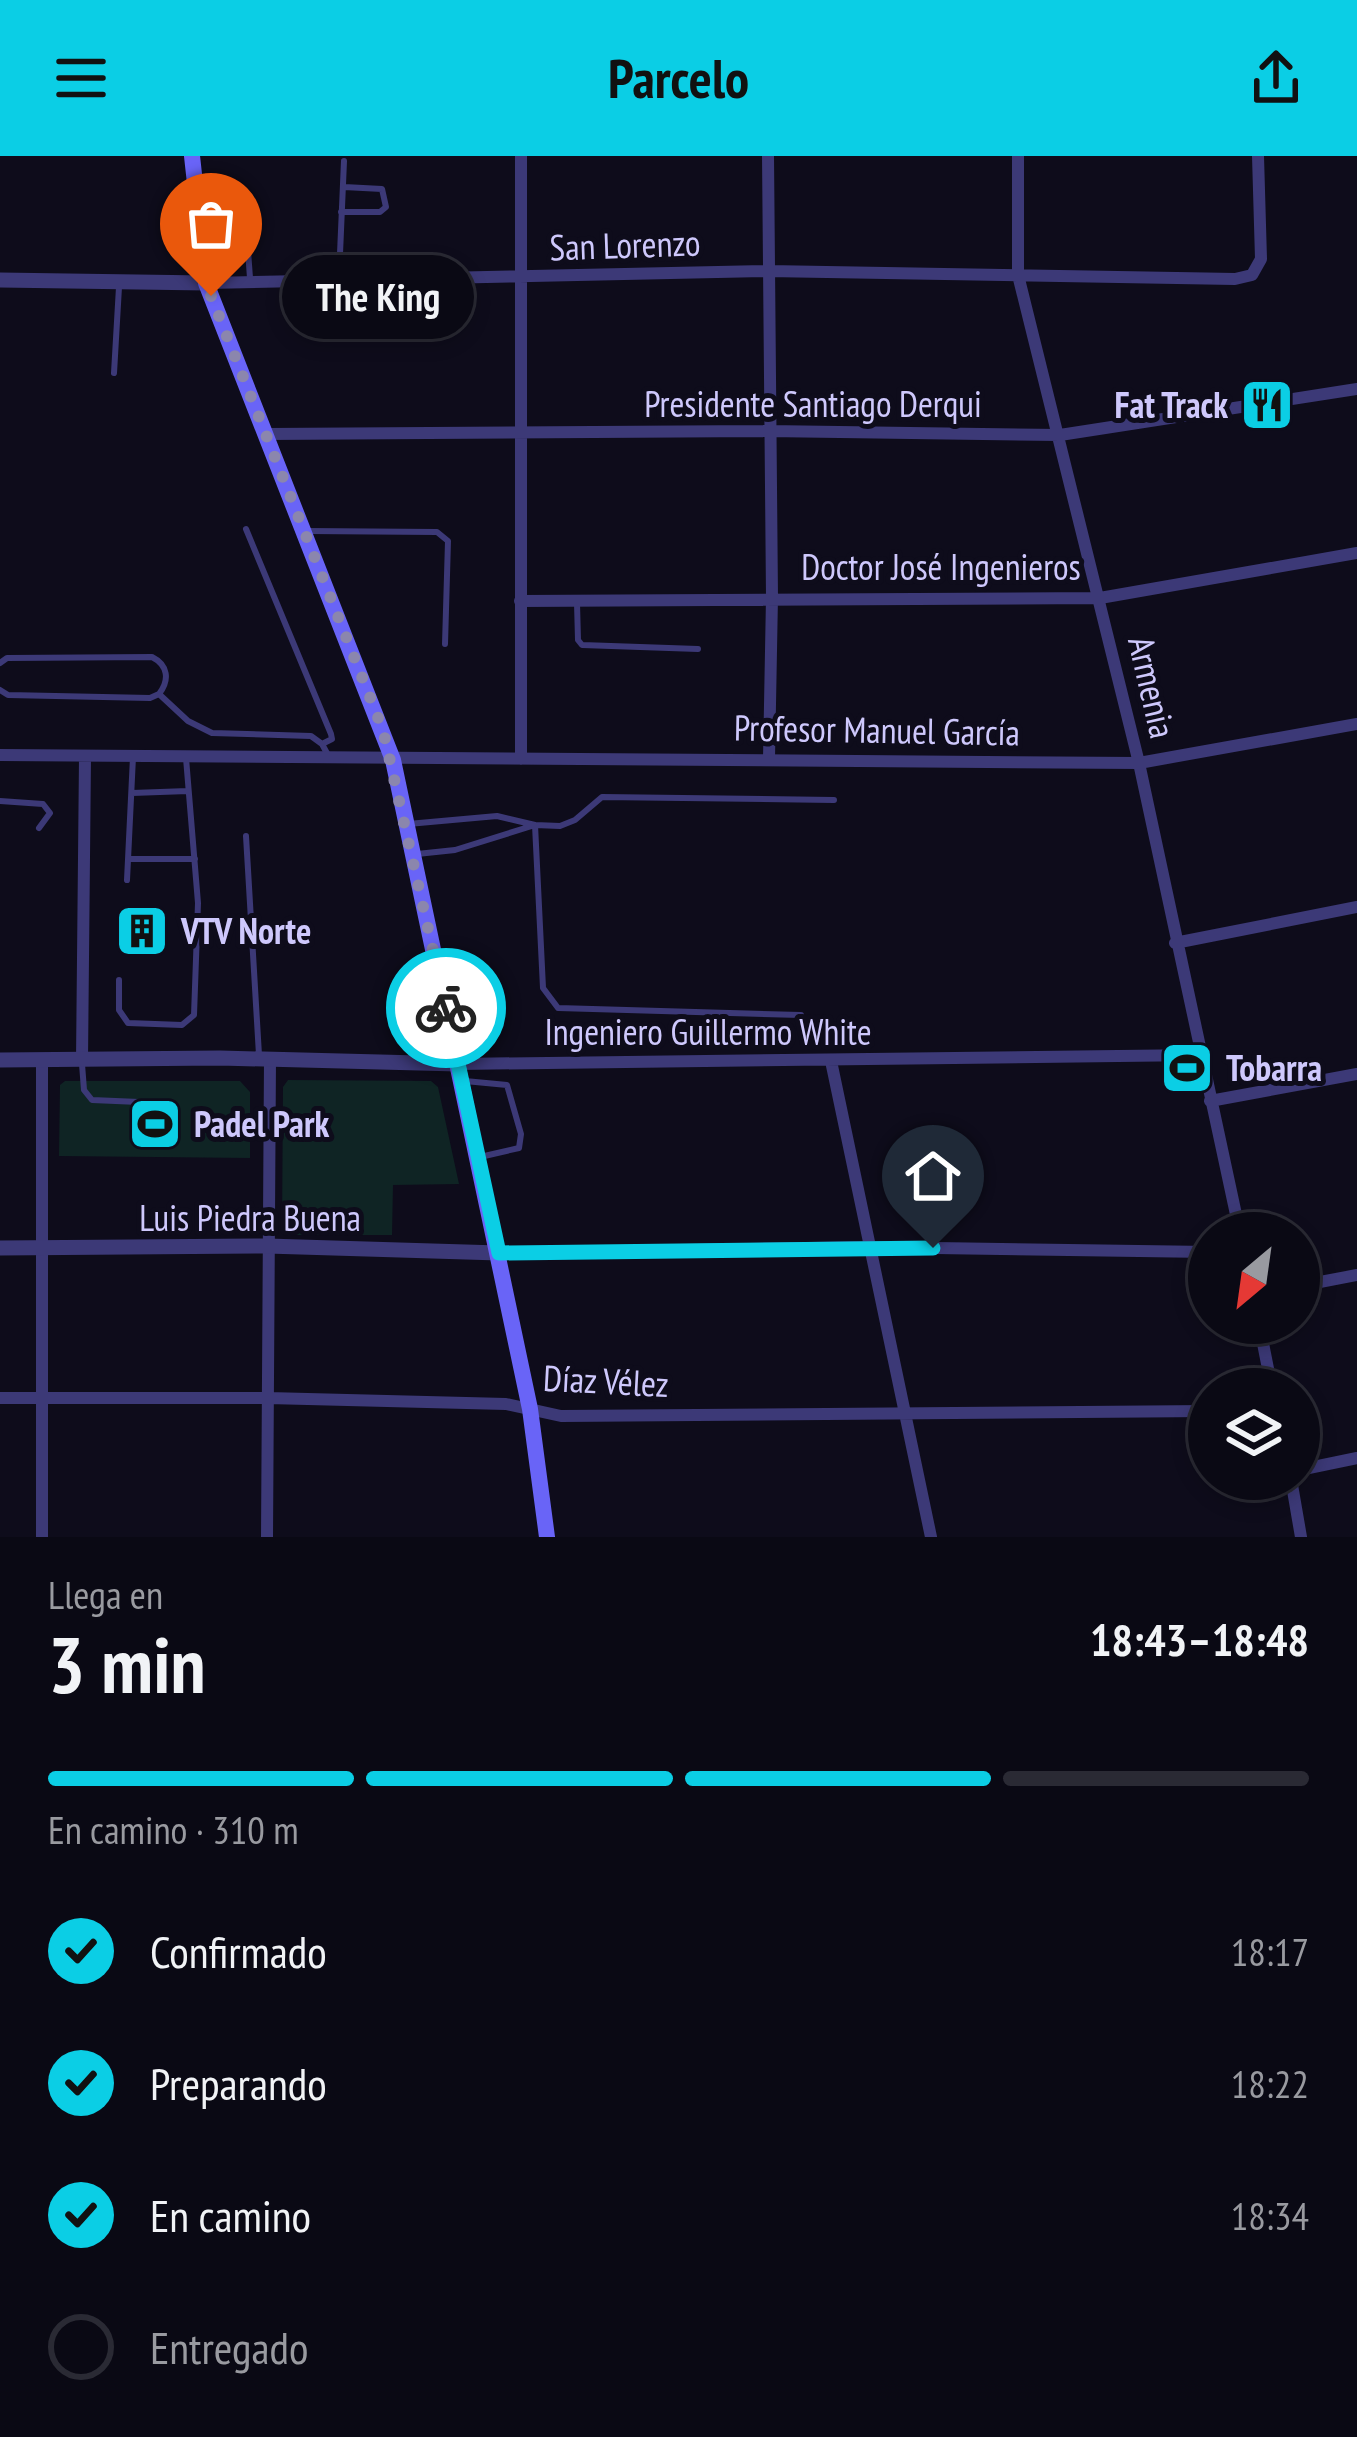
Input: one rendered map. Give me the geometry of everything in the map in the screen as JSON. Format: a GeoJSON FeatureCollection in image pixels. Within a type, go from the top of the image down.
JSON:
{"type":"FeatureCollection","features":[{"type":"Feature","properties":{"kind":"main road"},"geometry":{"type":"LineString","coordinates":[[192,156],[206,283],[393,760],[530,1409],[547,1537]]}},
{"type":"Feature","properties":{"kind":"street"},"geometry":{"type":"LineString","coordinates":[[520,156],[521,759]]}},
{"type":"Feature","properties":{"kind":"street"},"geometry":{"type":"LineString","coordinates":[[768,156],[769,758]]}},
{"type":"Feature","properties":{"kind":"street","name":"Armenia"},"geometry":{"type":"LineString","coordinates":[[1018,156],[1018,275],[1139,763],[1235,1212]]}},
{"type":"Feature","properties":{"kind":"street"},"geometry":{"type":"LineString","coordinates":[[1258,157],[1269,156]]}},
{"type":"Feature","properties":{"kind":"street","name":"San Lorenzo"},"geometry":{"type":"LineString","coordinates":[[0,280],[206,283],[768,271],[1235,279],[1252,275],[1261,259],[1258,157]]}},
{"type":"Feature","properties":{"kind":"street","name":"Presidente Santiago Derqui"},"geometry":{"type":"LineString","coordinates":[[266,434],[769,431],[1060,435],[1357,389]]}},
{"type":"Feature","properties":{"kind":"street","name":"Doctor José Ingenieros"},"geometry":{"type":"LineString","coordinates":[[520,601],[1100,598],[1357,553]]}},
{"type":"Feature","properties":{"kind":"street","name":"Profesor Manuel García"},"geometry":{"type":"LineString","coordinates":[[0,755],[1139,763],[1357,724]]}},
{"type":"Feature","properties":{"kind":"street"},"geometry":{"type":"LineString","coordinates":[[82,1060],[85,757]]}},
{"type":"Feature","properties":{"kind":"street"},"geometry":{"type":"LineString","coordinates":[[1175,943],[1357,908]]}},
{"type":"Feature","properties":{"kind":"street","name":"Ingeniero Guillermo White"},"geometry":{"type":"LineString","coordinates":[[0,1060],[265,1059],[459,1072],[1200,1055]]}},
{"type":"Feature","properties":{"kind":"street"},"geometry":{"type":"LineString","coordinates":[[42,1059],[42,1537]]}},
{"type":"Feature","properties":{"kind":"street"},"geometry":{"type":"LineString","coordinates":[[265,1059],[268,1537]]}},
{"type":"Feature","properties":{"kind":"street"},"geometry":{"type":"LineString","coordinates":[[831,1061],[931,1537]]}},
{"type":"Feature","properties":{"kind":"street"},"geometry":{"type":"LineString","coordinates":[[1210,1101],[1357,1074]]}},
{"type":"Feature","properties":{"kind":"street","name":"Luis Piedra Buena"},"geometry":{"type":"LineString","coordinates":[[0,1248],[267,1246],[499,1253]]}},
{"type":"Feature","properties":{"kind":"street"},"geometry":{"type":"LineString","coordinates":[[499,1253],[869,1247],[1188,1252]]}},
{"type":"Feature","properties":{"kind":"street"},"geometry":{"type":"LineString","coordinates":[[1320,1282],[1357,1275]]}},
{"type":"Feature","properties":{"kind":"street","name":"Díaz Vélez"},"geometry":{"type":"LineString","coordinates":[[0,1398],[506,1404],[561,1416],[1188,1411]]}},
{"type":"Feature","properties":{"kind":"street"},"geometry":{"type":"LineString","coordinates":[[1320,1466],[1357,1458]]}},
{"type":"Feature","properties":{"kind":"street"},"geometry":{"type":"LineString","coordinates":[[1295,1500],[1301,1537]]}},
{"type":"Feature","properties":{"kind":"lane"},"geometry":{"type":"LineString","coordinates":[[338,281],[344,161]]}},
{"type":"Feature","properties":{"kind":"lane"},"geometry":{"type":"LineString","coordinates":[[341,212],[386,208],[382,189],[343,187]]}},
{"type":"Feature","properties":{"kind":"lane"},"geometry":{"type":"LineString","coordinates":[[201,237],[247,237],[250,282]]}},
{"type":"Feature","properties":{"kind":"lane"},"geometry":{"type":"LineString","coordinates":[[114,373],[119,281]]}},
{"type":"Feature","properties":{"kind":"lane"},"geometry":{"type":"LineString","coordinates":[[246,529],[331,734],[332,739],[322,744]]}},
{"type":"Feature","properties":{"kind":"lane"},"geometry":{"type":"LineString","coordinates":[[304,531],[437,532],[448,541],[445,644]]}},
{"type":"Feature","properties":{"kind":"lane"},"geometry":{"type":"LineString","coordinates":[[577,600],[582,645],[698,649]]}},
{"type":"Feature","properties":{"kind":"lane"},"geometry":{"type":"LineString","coordinates":[[0,663],[7,658],[152,657],[164,667],[166,676],[159,694],[150,698],[0,690]]}},
{"type":"Feature","properties":{"kind":"lane"},"geometry":{"type":"LineString","coordinates":[[159,694],[188,721],[212,734],[310,736],[322,744],[330,760]]}},
{"type":"Feature","properties":{"kind":"lane"},"geometry":{"type":"LineString","coordinates":[[127,880],[133,757]]}},
{"type":"Feature","properties":{"kind":"lane"},"geometry":{"type":"LineString","coordinates":[[118,980],[118,1010],[128,1024],[182,1025],[194,1015],[195,859],[186,758]]}},
{"type":"Feature","properties":{"kind":"lane"},"geometry":{"type":"LineString","coordinates":[[132,793],[190,791]]}},
{"type":"Feature","properties":{"kind":"lane"},"geometry":{"type":"LineString","coordinates":[[407,825],[497,817],[560,826],[602,797],[834,800]]}},
{"type":"Feature","properties":{"kind":"lane"},"geometry":{"type":"LineString","coordinates":[[0,801],[43,804],[50,814],[39,828]]}},
{"type":"Feature","properties":{"kind":"lane"},"geometry":{"type":"LineString","coordinates":[[414,855],[455,850],[535,824]]}},
{"type":"Feature","properties":{"kind":"lane"},"geometry":{"type":"LineString","coordinates":[[535,824],[543,988],[558,1008],[801,1015]]}},
{"type":"Feature","properties":{"kind":"lane"},"geometry":{"type":"LineString","coordinates":[[246,836],[265,1059]]}},
{"type":"Feature","properties":{"kind":"lane"},"geometry":{"type":"LineString","coordinates":[[129,859],[195,859]]}},
{"type":"Feature","properties":{"kind":"lane"},"geometry":{"type":"LineString","coordinates":[[82,1060],[84,1090],[92,1100],[139,1102]]}},
{"type":"Feature","properties":{"kind":"lane"},"geometry":{"type":"LineString","coordinates":[[459,1072],[507,1085],[521,1134],[519,1148],[513,1152],[479,1158]]}},
{"type":"Feature","properties":{"kind":"green space"},"geometry":{"type":"Polygon","coordinates":[[[288,1080],[431,1081],[438,1087],[459,1184],[393,1185],[392,1235],[287,1235],[282,1228],[283,1087],[288,1080]]]}},
{"type":"Feature","properties":{"kind":"green space","name":"Padel Park"},"geometry":{"type":"Polygon","coordinates":[[[65,1081],[240,1081],[250,1092],[250,1158],[59,1156],[60,1085],[65,1081]]]}},
{"type":"Feature","properties":{"kind":"way so far"},"geometry":{"type":"LineString","coordinates":[[211,296],[393,760],[446,1008]]}},
{"type":"Feature","properties":{"kind":"place","name":"The King"},"geometry":{"type":"Point","coordinates":[211,296]}},
{"type":"Feature","properties":{"kind":"place","name":"Fat Track"},"geometry":{"type":"Point","coordinates":[1267,405]}},
{"type":"Feature","properties":{"kind":"place","name":"VTV Norte"},"geometry":{"type":"Point","coordinates":[142,931]}},
{"type":"Feature","properties":{"kind":"place","name":"Tobarra"},"geometry":{"type":"Point","coordinates":[1187,1068]}},
{"type":"Feature","properties":{"kind":"place","name":"Padel Park"},"geometry":{"type":"Point","coordinates":[155,1124]}},
{"type":"Feature","properties":{"kind":"route"},"geometry":{"type":"LineString","coordinates":[[446,1008],[499,1253],[933,1248]]}}]}
